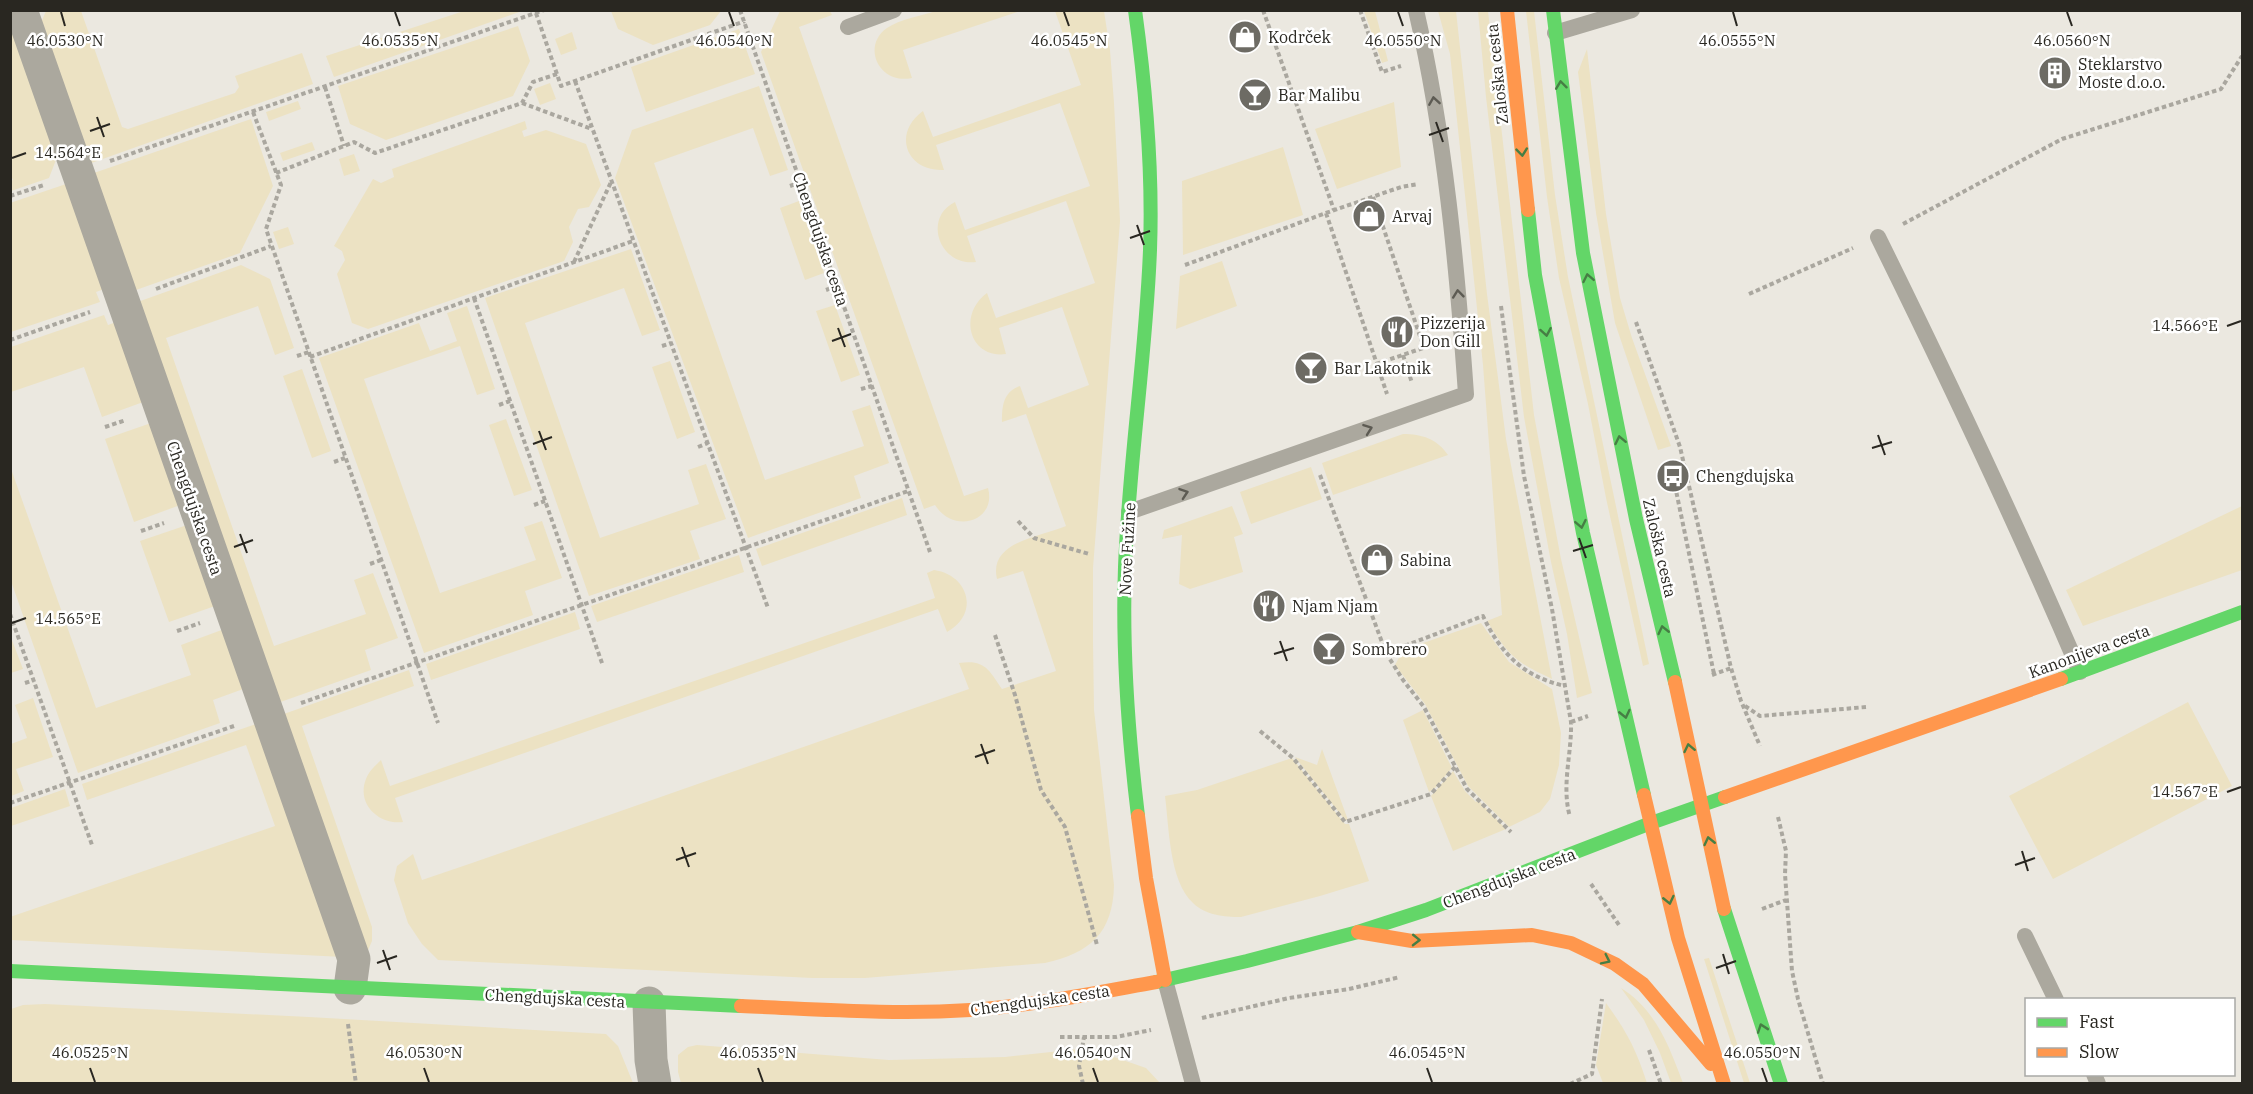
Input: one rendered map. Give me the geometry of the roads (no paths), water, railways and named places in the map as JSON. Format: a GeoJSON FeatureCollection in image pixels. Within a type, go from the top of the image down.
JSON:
{"type":"FeatureCollection","features":[{"type":"Feature","properties":{"kind":"street","name":"Chengdujska cesta"},"geometry":{"type":"LineString","coordinates":[[21,10],[354,959],[350,988]]}},
{"type":"Feature","properties":{"kind":"street","name":"Nove Fužine"},"geometry":{"type":"LineString","coordinates":[[1135,10],[1148,120],[1151,202],[1147,292],[1129,512],[1124,636],[1128,734],[1145,875],[1165,981]]}},
{"type":"Feature","properties":{"kind":"street","name":"Zaloška cesta"},"geometry":{"type":"LineString","coordinates":[[1507,10],[1535,275],[1583,533],[1678,938],[1724,1081]]}},
{"type":"Feature","properties":{"kind":"street","name":"Zaloška cesta"},"geometry":{"type":"LineString","coordinates":[[1553,10],[1554,33],[1583,253],[1636,519],[1727,921],[1781,1083]]}},
{"type":"Feature","properties":{"kind":"street","name":"Kanonijeva cesta"},"geometry":{"type":"LineString","coordinates":[[1701,805],[2080,672],[2242,612]]}},
{"type":"Feature","properties":{"kind":"street","name":"Chengdujska cesta"},"geometry":{"type":"LineString","coordinates":[[10,971],[649,1003],[927,1013],[1015,1006],[1165,981],[1358,932],[1426,910],[1701,805]]}},
{"type":"Feature","properties":{"kind":"street"},"geometry":{"type":"LineString","coordinates":[[1358,932],[1412,941],[1532,935],[1571,943],[1615,964],[1643,984],[1724,1081]]}},
{"type":"Feature","properties":{"kind":"street"},"geometry":{"type":"LineString","coordinates":[[649,1003],[651,1060],[655,1083]]}},
{"type":"Feature","properties":{"kind":"lane"},"geometry":{"type":"LineString","coordinates":[[848,27],[894,10]]}},
{"type":"Feature","properties":{"kind":"lane"},"geometry":{"type":"LineString","coordinates":[[1129,512],[1466,394],[1446,181],[1427,58],[1416,10]]}},
{"type":"Feature","properties":{"kind":"lane"},"geometry":{"type":"LineString","coordinates":[[1554,33],[1632,10]]}},
{"type":"Feature","properties":{"kind":"lane"},"geometry":{"type":"LineString","coordinates":[[1878,237],[1952,388],[2080,672]]}},
{"type":"Feature","properties":{"kind":"lane"},"geometry":{"type":"LineString","coordinates":[[2025,936],[2056,998]]}},
{"type":"Feature","properties":{"kind":"lane","name":"Nove Fužine"},"geometry":{"type":"LineString","coordinates":[[1165,981],[1192,1083]]}},
{"type":"Feature","properties":{"kind":"place","name":"Kodrček"},"geometry":{"type":"Point","coordinates":[1245,37]}},
{"type":"Feature","properties":{"kind":"place","name":"Steklarstvo Moste d.o.o."},"geometry":{"type":"Point","coordinates":[2055,73]}},
{"type":"Feature","properties":{"kind":"place","name":"Bar Malibu"},"geometry":{"type":"Point","coordinates":[1255,95]}},
{"type":"Feature","properties":{"kind":"place","name":"Arvaj"},"geometry":{"type":"Point","coordinates":[1369,216]}},
{"type":"Feature","properties":{"kind":"place","name":"Pizzerija Don Gill"},"geometry":{"type":"Point","coordinates":[1397,332]}},
{"type":"Feature","properties":{"kind":"place","name":"Bar Lakotnik"},"geometry":{"type":"Point","coordinates":[1311,368]}},
{"type":"Feature","properties":{"kind":"place","name":"Chengdujska"},"geometry":{"type":"Point","coordinates":[1673,476]}},
{"type":"Feature","properties":{"kind":"place","name":"Sabina"},"geometry":{"type":"Point","coordinates":[1377,560]}},
{"type":"Feature","properties":{"kind":"place","name":"Njam Njam"},"geometry":{"type":"Point","coordinates":[1269,606]}},
{"type":"Feature","properties":{"kind":"place","name":"Sombrero"},"geometry":{"type":"Point","coordinates":[1329,649]}}]}
